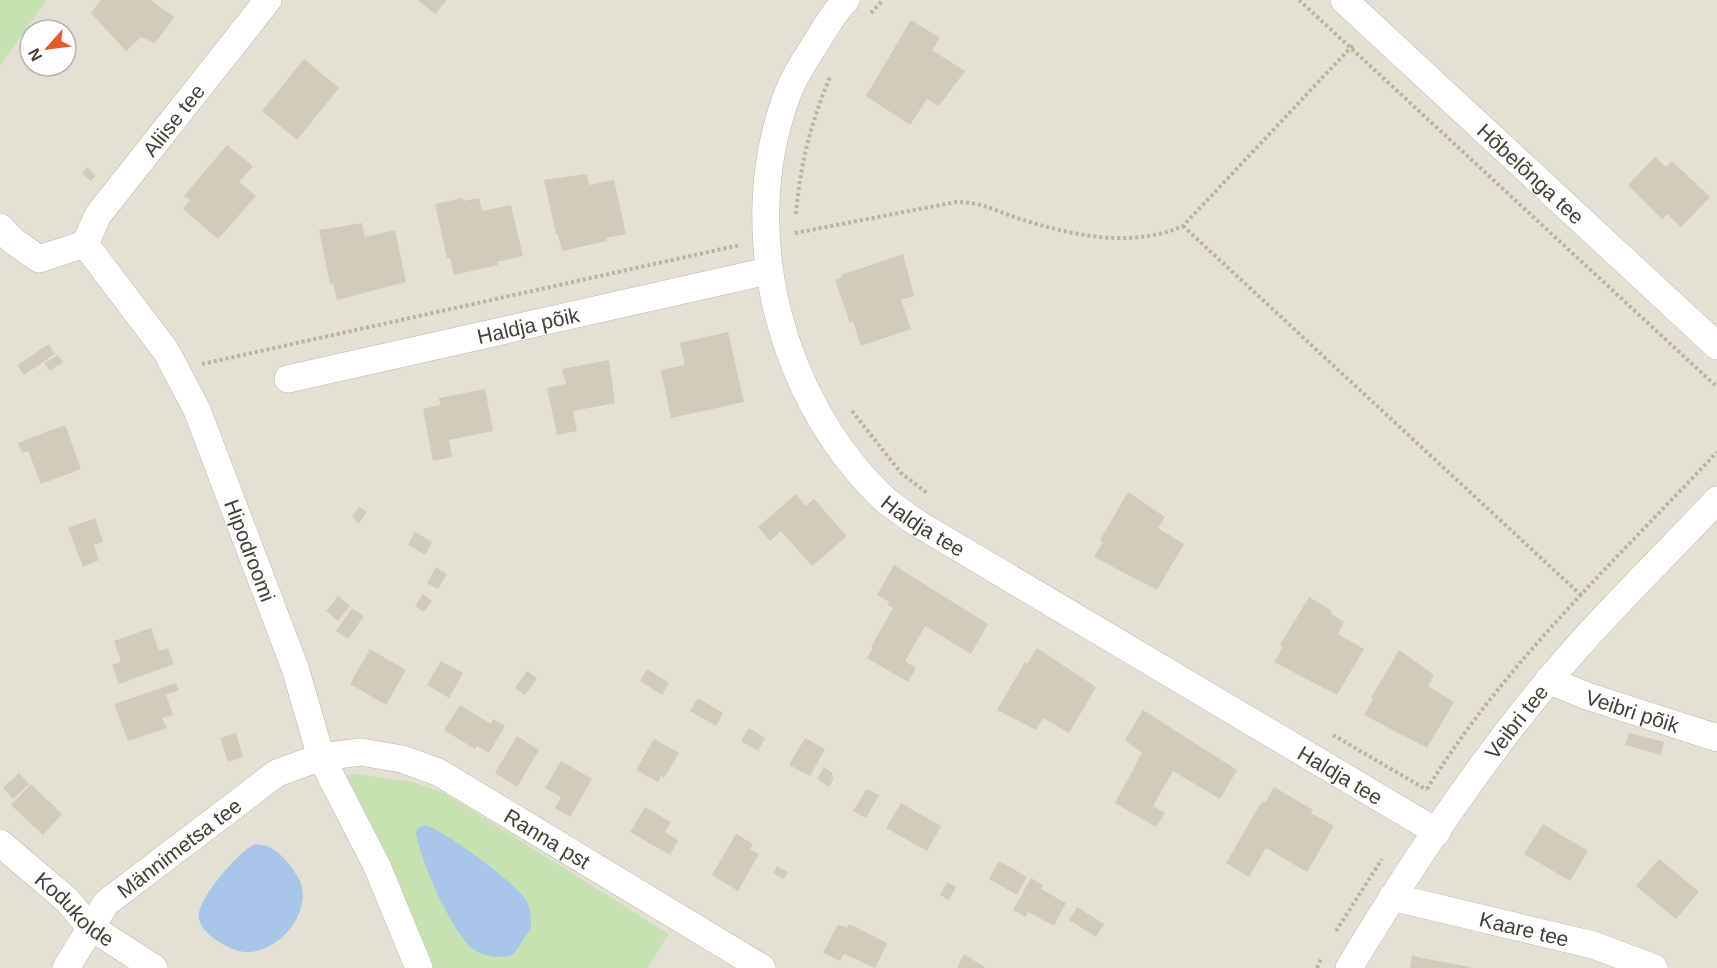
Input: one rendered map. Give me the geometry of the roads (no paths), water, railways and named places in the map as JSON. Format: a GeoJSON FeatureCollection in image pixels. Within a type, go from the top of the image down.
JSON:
{"type":"FeatureCollection","features":[{"type":"Feature","properties":{"kind":"street","name":"Aliise tee"},"geometry":{"type":"LineString","coordinates":[[85,243],[98,215],[268,0]]}},
{"type":"Feature","properties":{"kind":"street","name":"Haldja tee"},"geometry":{"type":"LineString","coordinates":[[846,0],[801,66],[785,100],[771,153],[766,196],[768,271],[788,343],[803,383],[837,443],[881,497],[916,523],[1437,832]]}},
{"type":"Feature","properties":{"kind":"street","name":"Hõbelõnga tee"},"geometry":{"type":"LineString","coordinates":[[1344,0],[1717,346]]}},
{"type":"Feature","properties":{"kind":"street"},"geometry":{"type":"LineString","coordinates":[[0,227],[12,240],[39,259],[85,243]]}},
{"type":"Feature","properties":{"kind":"street","name":"Hipodroomi"},"geometry":{"type":"LineString","coordinates":[[85,243],[165,351],[197,411],[295,668],[321,758],[377,866],[419,968]]}},
{"type":"Feature","properties":{"kind":"street","name":"Haldja põik"},"geometry":{"type":"LineString","coordinates":[[288,379],[768,271]]}},
{"type":"Feature","properties":{"kind":"street","name":"Veibri tee"},"geometry":{"type":"LineString","coordinates":[[1349,968],[1392,897],[1548,680],[1717,500]]}},
{"type":"Feature","properties":{"kind":"street","name":"Veibri põik"},"geometry":{"type":"LineString","coordinates":[[1548,680],[1587,696],[1717,738]]}},
{"type":"Feature","properties":{"kind":"street","name":"Ranna pst"},"geometry":{"type":"LineString","coordinates":[[321,758],[361,753],[402,759],[438,772],[762,968]]}},
{"type":"Feature","properties":{"kind":"street","name":"Männimetsa tee"},"geometry":{"type":"LineString","coordinates":[[66,968],[89,926],[106,903],[277,773],[321,758]]}},
{"type":"Feature","properties":{"kind":"street","name":"Kodukolde"},"geometry":{"type":"LineString","coordinates":[[0,843],[67,900],[89,926],[154,968]]}},
{"type":"Feature","properties":{"kind":"street","name":"Kaare tee"},"geometry":{"type":"LineString","coordinates":[[1392,897],[1593,945],[1654,968]]}},
{"type":"Feature","properties":{"kind":"water"},"geometry":{"type":"Polygon","coordinates":[[[425,825],[447,836],[479,858],[509,882],[526,900],[530,910],[531,928],[513,955],[503,957],[482,954],[465,941],[456,928],[438,894],[418,843],[416,831],[425,825]]]}},
{"type":"Feature","properties":{"kind":"water"},"geometry":{"type":"Polygon","coordinates":[[[255,844],[274,850],[289,864],[301,885],[302,902],[291,928],[281,938],[269,947],[242,952],[215,939],[207,932],[199,919],[204,901],[219,877],[239,856],[255,844]]]}}]}
